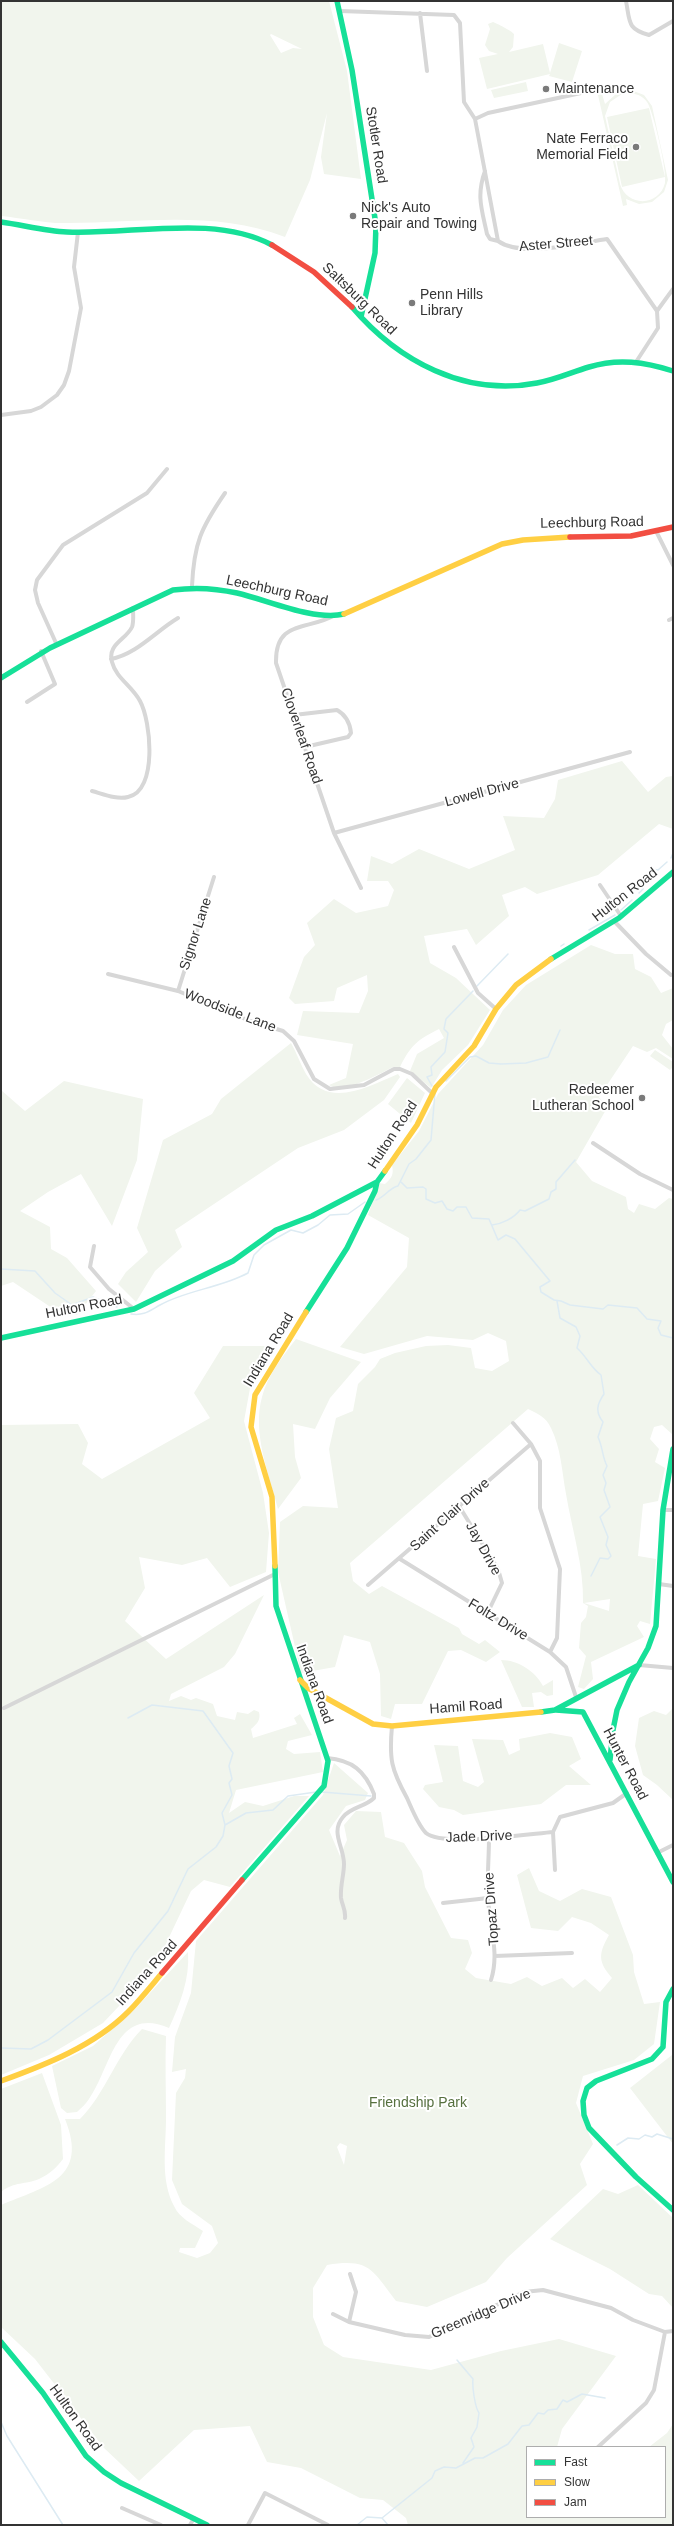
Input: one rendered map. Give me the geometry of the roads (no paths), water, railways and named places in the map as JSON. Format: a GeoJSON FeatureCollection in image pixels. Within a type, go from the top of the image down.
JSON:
{"type":"FeatureCollection","features":[{"type":"Feature","properties":{"kind":"street","name":"Stotler Road"},"geometry":{"type":"LineString","coordinates":[[337,1],[352,70],[376,225],[375,253],[361,317]]}},
{"type":"Feature","properties":{"kind":"street"},"geometry":{"type":"LineString","coordinates":[[626,1],[629,23],[636,31],[650,35],[673,21]]}},
{"type":"Feature","properties":{"kind":"street"},"geometry":{"type":"LineString","coordinates":[[340,11],[454,15],[460,23],[464,102],[475,119],[488,113],[581,93]]}},
{"type":"Feature","properties":{"kind":"street"},"geometry":{"type":"LineString","coordinates":[[420,13],[427,71]]}},
{"type":"Feature","properties":{"kind":"street","name":"Aster Street"},"geometry":{"type":"LineString","coordinates":[[475,119],[498,241],[513,248],[544,248],[607,239],[657,311]]}},
{"type":"Feature","properties":{"kind":"street"},"geometry":{"type":"LineString","coordinates":[[485,170],[479,188],[479,198],[487,234],[490,239],[498,241]]}},
{"type":"Feature","properties":{"kind":"street","name":"Saltsburg Road"},"geometry":{"type":"LineString","coordinates":[[1,222],[78,232],[223,229],[246,232],[316,273],[339,293],[388,344],[420,364],[454,379],[477,384],[502,386],[532,384],[602,363],[636,362],[673,372]]}},
{"type":"Feature","properties":{"kind":"street"},"geometry":{"type":"LineString","coordinates":[[1,415],[31,411],[41,407],[57,395],[64,385],[69,371],[81,308],[74,267],[78,232]]}},
{"type":"Feature","properties":{"kind":"street"},"geometry":{"type":"LineString","coordinates":[[636,362],[658,328],[657,311],[673,288]]}},
{"type":"Feature","properties":{"kind":"street"},"geometry":{"type":"LineString","coordinates":[[56,643],[38,603],[35,590],[37,580],[63,546],[146,493],[167,469]]}},
{"type":"Feature","properties":{"kind":"street"},"geometry":{"type":"LineString","coordinates":[[192,586],[198,538],[225,493]]}},
{"type":"Feature","properties":{"kind":"street","name":"Leechburg Road"},"geometry":{"type":"LineString","coordinates":[[1,678],[41,650],[173,590],[192,586],[208,588],[320,614],[335,615],[353,612],[502,544],[523,538],[543,536],[609,538],[657,534],[673,527]]}},
{"type":"Feature","properties":{"kind":"street"},"geometry":{"type":"LineString","coordinates":[[657,534],[673,565]]}},
{"type":"Feature","properties":{"kind":"street"},"geometry":{"type":"LineString","coordinates":[[92,791],[117,797],[129,797],[138,793],[146,781],[149,736],[147,721],[138,697],[115,671],[111,659],[112,650],[133,626],[133,608]]}},
{"type":"Feature","properties":{"kind":"street","name":"Cloverleaf Road"},"geometry":{"type":"LineString","coordinates":[[335,615],[324,621],[296,626],[282,637],[277,648],[276,664],[334,833],[361,888]]}},
{"type":"Feature","properties":{"kind":"street"},"geometry":{"type":"LineString","coordinates":[[111,659],[120,657],[144,644],[160,629],[178,618]]}},
{"type":"Feature","properties":{"kind":"street"},"geometry":{"type":"LineString","coordinates":[[27,702],[55,684],[41,650]]}},
{"type":"Feature","properties":{"kind":"street"},"geometry":{"type":"LineString","coordinates":[[294,715],[332,709],[342,713],[349,724],[351,733],[348,737],[305,747]]}},
{"type":"Feature","properties":{"kind":"street","name":"Lowell Drive"},"geometry":{"type":"LineString","coordinates":[[334,833],[630,752]]}},
{"type":"Feature","properties":{"kind":"street","name":"Hulton Road"},"geometry":{"type":"LineString","coordinates":[[1,1338],[134,1309],[233,1261],[276,1230],[312,1216],[376,1182],[417,1125],[432,1093],[450,1070],[474,1046],[496,1009],[516,985],[534,970],[621,916],[673,872]]}},
{"type":"Feature","properties":{"kind":"street","name":"Signor Lane"},"geometry":{"type":"LineString","coordinates":[[178,991],[214,877]]}},
{"type":"Feature","properties":{"kind":"street"},"geometry":{"type":"LineString","coordinates":[[600,885],[621,916]]}},
{"type":"Feature","properties":{"kind":"street"},"geometry":{"type":"LineString","coordinates":[[614,921],[639,948],[671,975]]}},
{"type":"Feature","properties":{"kind":"street"},"geometry":{"type":"LineString","coordinates":[[454,947],[478,993],[496,1009]]}},
{"type":"Feature","properties":{"kind":"street","name":"Woodside Lane"},"geometry":{"type":"LineString","coordinates":[[108,974],[178,991],[250,1021],[283,1031],[294,1041],[308,1070],[324,1086],[330,1089],[349,1088],[364,1085],[394,1069],[400,1069],[412,1074],[432,1093]]}},
{"type":"Feature","properties":{"kind":"street"},"geometry":{"type":"LineString","coordinates":[[593,1142],[640,1174],[673,1190]]}},
{"type":"Feature","properties":{"kind":"street","name":"Indiana Road"},"geometry":{"type":"LineString","coordinates":[[1,2081],[67,2055],[106,2031],[127,2014],[310,1805],[324,1786],[328,1772],[327,1758],[298,1677],[276,1606],[273,1575],[274,1534],[272,1497],[251,1426],[255,1395],[272,1363],[347,1248],[375,1191],[376,1182]]}},
{"type":"Feature","properties":{"kind":"street"},"geometry":{"type":"LineString","coordinates":[[94,1246],[90,1267],[109,1289],[134,1309]]}},
{"type":"Feature","properties":{"kind":"street"},"geometry":{"type":"LineString","coordinates":[[513,1423],[531,1444],[540,1461],[540,1508],[560,1569],[557,1638],[550,1652]]}},
{"type":"Feature","properties":{"kind":"street","name":"Saint Clair Drive"},"geometry":{"type":"LineString","coordinates":[[368,1585],[400,1559],[531,1444]]}},
{"type":"Feature","properties":{"kind":"street"},"geometry":{"type":"LineString","coordinates":[[610,1760],[610,1740],[613,1720],[629,1682],[652,1640],[659,1584],[663,1510],[673,1449]]}},
{"type":"Feature","properties":{"kind":"street","name":"Jay Drive"},"geometry":{"type":"LineString","coordinates":[[459,1506],[498,1569],[502,1583],[486,1614]]}},
{"type":"Feature","properties":{"kind":"street"},"geometry":{"type":"LineString","coordinates":[[663,1510],[673,1510]]}},
{"type":"Feature","properties":{"kind":"street","name":"Foltz Drive"},"geometry":{"type":"LineString","coordinates":[[400,1559],[486,1614],[550,1652],[566,1667],[576,1697]]}},
{"type":"Feature","properties":{"kind":"street"},"geometry":{"type":"LineString","coordinates":[[4,1708],[273,1575]]}},
{"type":"Feature","properties":{"kind":"street"},"geometry":{"type":"LineString","coordinates":[[659,1584],[673,1586]]}},
{"type":"Feature","properties":{"kind":"street"},"geometry":{"type":"LineString","coordinates":[[639,1665],[673,1668]]}},
{"type":"Feature","properties":{"kind":"street","name":"Hamil Road"},"geometry":{"type":"LineString","coordinates":[[298,1677],[308,1688],[373,1724],[392,1726],[479,1719],[555,1710],[576,1697],[639,1665]]}},
{"type":"Feature","properties":{"kind":"street","name":"Hunter Road"},"geometry":{"type":"LineString","coordinates":[[555,1710],[583,1712],[610,1760],[673,1882]]}},
{"type":"Feature","properties":{"kind":"street","name":"Jade Drive"},"geometry":{"type":"LineString","coordinates":[[392,1726],[391,1763],[397,1780],[426,1833],[440,1839],[489,1838],[553,1832]]}},
{"type":"Feature","properties":{"kind":"street"},"geometry":{"type":"LineString","coordinates":[[327,1758],[346,1761],[356,1766],[374,1794],[374,1798],[370,1802],[348,1812],[337,1826],[337,1837],[344,1861],[341,1898],[346,1908],[345,1918]]}},
{"type":"Feature","properties":{"kind":"street"},"geometry":{"type":"LineString","coordinates":[[555,1870],[553,1832],[560,1817],[613,1804],[627,1793]]}},
{"type":"Feature","properties":{"kind":"street","name":"Topaz Drive"},"geometry":{"type":"LineString","coordinates":[[489,1838],[488,1898],[495,1956],[495,1967],[491,1980]]}},
{"type":"Feature","properties":{"kind":"street"},"geometry":{"type":"LineString","coordinates":[[657,1853],[673,1845]]}},
{"type":"Feature","properties":{"kind":"street"},"geometry":{"type":"LineString","coordinates":[[443,1904],[488,1898]]}},
{"type":"Feature","properties":{"kind":"street"},"geometry":{"type":"LineString","coordinates":[[495,1956],[572,1953]]}},
{"type":"Feature","properties":{"kind":"street"},"geometry":{"type":"LineString","coordinates":[[673,1989],[666,2002],[663,2047],[652,2059],[596,2081],[587,2088],[583,2101],[584,2115],[589,2128],[606,2143],[636,2177],[673,2210]]}},
{"type":"Feature","properties":{"kind":"street"},"geometry":{"type":"LineString","coordinates":[[349,2322],[356,2292],[350,2274]]}},
{"type":"Feature","properties":{"kind":"street","name":"Greenridge Drive"},"geometry":{"type":"LineString","coordinates":[[332,2314],[349,2322],[405,2335],[429,2337],[524,2292],[543,2290],[611,2308],[665,2332]]}},
{"type":"Feature","properties":{"kind":"street"},"geometry":{"type":"LineString","coordinates":[[599,2446],[646,2403],[654,2390],[665,2332],[673,2331]]}},
{"type":"Feature","properties":{"kind":"street","name":"Hulton Road"},"geometry":{"type":"LineString","coordinates":[[1,2342],[43,2393],[86,2456],[104,2472],[121,2483],[207,2525]]}},
{"type":"Feature","properties":{"kind":"street"},"geometry":{"type":"LineString","coordinates":[[248,2525],[265,2493],[328,2525]]}},
{"type":"Feature","properties":{"kind":"street"},"geometry":{"type":"LineString","coordinates":[[122,2508],[161,2525]]}},
{"type":"Feature","properties":{"kind":"street"},"geometry":{"type":"LineString","coordinates":[[190,2525],[194,2518]]}},
{"type":"Feature","properties":{"kind":"waterway"},"geometry":{"type":"LineString","coordinates":[[671,858],[673,853]]}},
{"type":"Feature","properties":{"kind":"waterway"},"geometry":{"type":"LineString","coordinates":[[639,893],[643,889],[643,881],[652,869],[658,870],[667,862]]}},
{"type":"Feature","properties":{"kind":"waterway"},"geometry":{"type":"LineString","coordinates":[[621,910],[632,900]]}},
{"type":"Feature","properties":{"kind":"waterway"},"geometry":{"type":"LineString","coordinates":[[589,930],[615,915]]}},
{"type":"Feature","properties":{"kind":"waterway"},"geometry":{"type":"LineString","coordinates":[[477,986],[508,954]]}},
{"type":"Feature","properties":{"kind":"waterway"},"geometry":{"type":"LineString","coordinates":[[432,1086],[427,1077],[432,1075],[431,1067],[445,1052],[448,1033],[444,1029],[446,1019],[473,991]]}},
{"type":"Feature","properties":{"kind":"waterway"},"geometry":{"type":"LineString","coordinates":[[446,1081],[470,1057],[476,1056],[489,1063],[501,1064],[526,1063],[548,1057],[560,1030]]}},
{"type":"Feature","properties":{"kind":"waterway"},"geometry":{"type":"LineString","coordinates":[[376,1200],[398,1186],[409,1164],[416,1159],[431,1140],[435,1093]]}},
{"type":"Feature","properties":{"kind":"waterway"},"geometry":{"type":"LineString","coordinates":[[492,1225],[504,1222],[520,1210],[525,1211],[549,1199],[551,1192],[556,1189],[556,1182],[575,1160]]}},
{"type":"Feature","properties":{"kind":"waterway"},"geometry":{"type":"LineString","coordinates":[[401,1182],[407,1188],[423,1187],[426,1189],[426,1199],[435,1203],[442,1201],[447,1209],[453,1211],[457,1207],[466,1207],[472,1218],[489,1219],[498,1240],[506,1235],[515,1239],[550,1281],[540,1287],[541,1292],[554,1300],[570,1305],[603,1309],[608,1305],[637,1308],[647,1319],[661,1321],[658,1328],[661,1335],[673,1338]]}},
{"type":"Feature","properties":{"kind":"waterway"},"geometry":{"type":"LineString","coordinates":[[131,1314],[146,1312],[170,1300],[226,1282],[248,1273],[254,1255],[264,1245],[291,1230],[303,1233],[318,1225],[330,1215],[348,1214],[365,1202]]}},
{"type":"Feature","properties":{"kind":"waterway"},"geometry":{"type":"LineString","coordinates":[[1,1269],[35,1271],[55,1293],[72,1305],[93,1297],[117,1307]]}},
{"type":"Feature","properties":{"kind":"waterway"},"geometry":{"type":"LineString","coordinates":[[557,1301],[560,1318],[576,1327],[580,1336],[577,1348],[594,1369],[601,1375],[604,1394],[598,1405],[599,1415],[603,1422],[598,1437],[607,1466],[603,1475],[606,1483],[604,1490],[610,1507],[600,1517],[608,1537],[606,1545],[611,1556],[608,1559],[600,1558],[591,1576]]}},
{"type":"Feature","properties":{"kind":"waterway"},"geometry":{"type":"LineString","coordinates":[[128,1718],[152,1705],[203,1711],[233,1753],[229,1766],[232,1779],[229,1783],[232,1795],[222,1813],[225,1825]]}},
{"type":"Feature","properties":{"kind":"waterway"},"geometry":{"type":"LineString","coordinates":[[1,2048],[31,2049],[48,2040],[112,1992],[134,1953],[168,1911],[188,1869],[216,1847],[223,1836],[225,1825],[246,1813],[273,1810],[288,1796],[316,1792]]}},
{"type":"Feature","properties":{"kind":"waterway"},"geometry":{"type":"LineString","coordinates":[[322,1792],[371,1796]]}},
{"type":"Feature","properties":{"kind":"waterway"},"geometry":{"type":"LineString","coordinates":[[617,2145],[628,2138],[639,2139],[645,2135],[652,2137],[657,2134],[673,2139]]}},
{"type":"Feature","properties":{"kind":"waterway"},"geometry":{"type":"LineString","coordinates":[[457,2360],[473,2379],[474,2397],[479,2413],[477,2427],[471,2438],[474,2447],[463,2463]]}},
{"type":"Feature","properties":{"kind":"waterway"},"geometry":{"type":"LineString","coordinates":[[382,2518],[432,2478],[435,2471],[444,2467],[456,2468],[475,2458],[483,2458],[508,2444],[522,2426],[529,2425],[538,2413],[544,2414],[548,2410],[557,2409],[563,2400],[567,2402],[582,2394],[605,2398]]}},
{"type":"Feature","properties":{"kind":"waterway"},"geometry":{"type":"LineString","coordinates":[[1,2422],[7,2436],[63,2525]]}},
{"type":"Feature","properties":{"kind":"waterway"},"geometry":{"type":"LineString","coordinates":[[357,2525],[367,2517],[382,2518],[388,2525]]}},
{"type":"Feature","properties":{"kind":"place","name":"Maintenance"},"geometry":{"type":"Point","coordinates":[546,89]}},
{"type":"Feature","properties":{"kind":"place","name":"Nate Ferraco Memorial Field"},"geometry":{"type":"Point","coordinates":[636,147]}},
{"type":"Feature","properties":{"kind":"place","name":"Nick's Auto Repair and Towing"},"geometry":{"type":"Point","coordinates":[353,216]}},
{"type":"Feature","properties":{"kind":"place","name":"Penn Hills Library"},"geometry":{"type":"Point","coordinates":[412,303]}},
{"type":"Feature","properties":{"kind":"place","name":"Redeemer Lutheran School"},"geometry":{"type":"Point","coordinates":[642,1098]}},
{"type":"Feature","properties":{"kind":"park label","name":"Friendship Park"},"geometry":{"type":"Point","coordinates":[418,2103]}}]}
